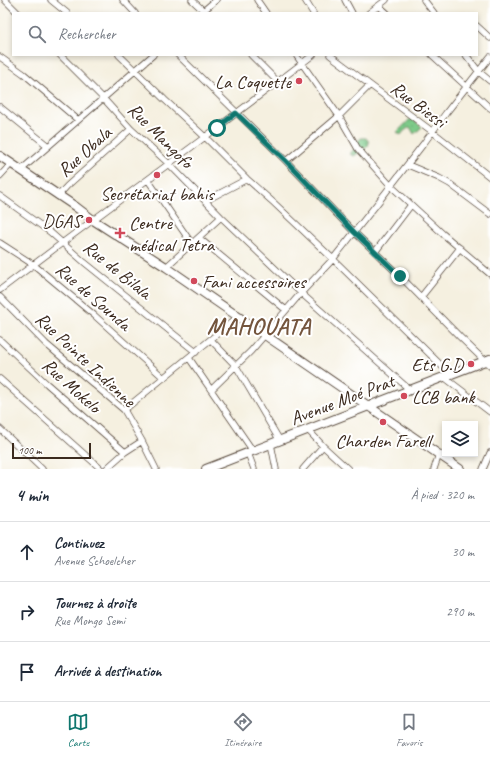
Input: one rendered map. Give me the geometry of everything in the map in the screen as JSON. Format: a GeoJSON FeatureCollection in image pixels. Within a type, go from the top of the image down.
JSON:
{"type":"FeatureCollection","features":[{"type":"Feature","properties":{"kind":"street"},"geometry":{"type":"LineString","coordinates":[[5,0],[17,12]]}},
{"type":"Feature","properties":{"kind":"street"},"geometry":{"type":"LineString","coordinates":[[51,0],[67,12]]}},
{"type":"Feature","properties":{"kind":"street"},"geometry":{"type":"LineString","coordinates":[[58,5],[62,0]]}},
{"type":"Feature","properties":{"kind":"street"},"geometry":{"type":"LineString","coordinates":[[122,0],[134,12]]}},
{"type":"Feature","properties":{"kind":"street"},"geometry":{"type":"LineString","coordinates":[[192,0],[204,12],[216,0]]}},
{"type":"Feature","properties":{"kind":"street"},"geometry":{"type":"LineString","coordinates":[[257,0],[265,12]]}},
{"type":"Feature","properties":{"kind":"street"},"geometry":{"type":"LineString","coordinates":[[304,0],[312,12]]}},
{"type":"Feature","properties":{"kind":"street"},"geometry":{"type":"LineString","coordinates":[[345,0],[351,12]]}},
{"type":"Feature","properties":{"kind":"street"},"geometry":{"type":"LineString","coordinates":[[370,12],[386,0]]}},
{"type":"Feature","properties":{"kind":"street"},"geometry":{"type":"LineString","coordinates":[[424,0],[433,12]]}},
{"type":"Feature","properties":{"kind":"street"},"geometry":{"type":"LineString","coordinates":[[379,6],[385,12]]}},
{"type":"Feature","properties":{"kind":"street"},"geometry":{"type":"LineString","coordinates":[[478,27],[490,38]]}},
{"type":"Feature","properties":{"kind":"street","name":"Rue Mangofo"},"geometry":{"type":"LineString","coordinates":[[61,56],[103,98],[131,129],[169,164],[221,217],[300,293],[410,390]]}},
{"type":"Feature","properties":{"kind":"street"},"geometry":{"type":"LineString","coordinates":[[120,56],[247,179],[333,259],[447,376],[490,412]]}},
{"type":"Feature","properties":{"kind":"street"},"geometry":{"type":"LineString","coordinates":[[21,170],[152,56]]}},
{"type":"Feature","properties":{"kind":"street"},"geometry":{"type":"LineString","coordinates":[[179,56],[286,161],[354,232],[421,297],[460,338],[488,362]]}},
{"type":"Feature","properties":{"kind":"street"},"geometry":{"type":"LineString","coordinates":[[252,56],[278,82]]}},
{"type":"Feature","properties":{"kind":"street"},"geometry":{"type":"LineString","coordinates":[[297,56],[339,116],[358,149],[391,186],[411,205],[490,274]]}},
{"type":"Feature","properties":{"kind":"street"},"geometry":{"type":"LineString","coordinates":[[0,290],[312,56]]}},
{"type":"Feature","properties":{"kind":"street","name":"Rue Biessi"},"geometry":{"type":"LineString","coordinates":[[331,56],[490,177]]}},
{"type":"Feature","properties":{"kind":"street"},"geometry":{"type":"LineString","coordinates":[[433,56],[490,108]]}},
{"type":"Feature","properties":{"kind":"street"},"geometry":{"type":"LineString","coordinates":[[467,56],[479,72],[490,81]]}},
{"type":"Feature","properties":{"kind":"street"},"geometry":{"type":"LineString","coordinates":[[211,390],[251,351],[300,293],[333,259],[408,165],[490,57]]}},
{"type":"Feature","properties":{"kind":"street"},"geometry":{"type":"LineString","coordinates":[[0,58],[24,74],[78,120]]}},
{"type":"Feature","properties":{"kind":"street"},"geometry":{"type":"LineString","coordinates":[[286,161],[339,116],[370,85]]}},
{"type":"Feature","properties":{"kind":"street"},"geometry":{"type":"LineString","coordinates":[[0,107],[48,146]]}},
{"type":"Feature","properties":{"kind":"street","name":"Rue Obala"},"geometry":{"type":"LineString","coordinates":[[58,196],[67,186],[131,129]]}},
{"type":"Feature","properties":{"kind":"street"},"geometry":{"type":"LineString","coordinates":[[0,156],[93,220],[166,267],[460,469]]}},
{"type":"Feature","properties":{"kind":"street"},"geometry":{"type":"LineString","coordinates":[[0,176],[11,164]]}},
{"type":"Feature","properties":{"kind":"street"},"geometry":{"type":"LineString","coordinates":[[408,165],[450,184],[490,214]]}},
{"type":"Feature","properties":{"kind":"street"},"geometry":{"type":"LineString","coordinates":[[205,201],[247,179]]}},
{"type":"Feature","properties":{"kind":"street"},"geometry":{"type":"LineString","coordinates":[[148,180],[192,244]]}},
{"type":"Feature","properties":{"kind":"street","name":"Rue de Bilala"},"geometry":{"type":"LineString","coordinates":[[0,196],[42,226],[84,262],[196,352]]}},
{"type":"Feature","properties":{"kind":"street"},"geometry":{"type":"LineString","coordinates":[[375,252],[411,205]]}},
{"type":"Feature","properties":{"kind":"street"},"geometry":{"type":"LineString","coordinates":[[166,267],[221,217]]}},
{"type":"Feature","properties":{"kind":"street"},"geometry":{"type":"LineString","coordinates":[[199,238],[286,310]]}},
{"type":"Feature","properties":{"kind":"street","name":"Rue de Sounda"},"geometry":{"type":"LineString","coordinates":[[0,243],[34,265],[94,315],[164,378]]}},
{"type":"Feature","properties":{"kind":"street"},"geometry":{"type":"LineString","coordinates":[[421,297],[460,248]]}},
{"type":"Feature","properties":{"kind":"street","name":"Rue Pointe Indienne"},"geometry":{"type":"LineString","coordinates":[[0,297],[46,344],[124,410],[156,469]]}},
{"type":"Feature","properties":{"kind":"street"},"geometry":{"type":"LineString","coordinates":[[124,410],[238,317]]}},
{"type":"Feature","properties":{"kind":"street","name":"Rue Mokelo"},"geometry":{"type":"LineString","coordinates":[[0,340],[47,384],[125,452]]}},
{"type":"Feature","properties":{"kind":"street"},"geometry":{"type":"LineString","coordinates":[[211,340],[236,366],[280,441]]}},
{"type":"Feature","properties":{"kind":"street"},"geometry":{"type":"LineString","coordinates":[[189,358],[251,452],[254,469]]}},
{"type":"Feature","properties":{"kind":"street","name":"Avenue Moé Prat"},"geometry":{"type":"LineString","coordinates":[[206,469],[410,390],[488,362]]}},
{"type":"Feature","properties":{"kind":"street"},"geometry":{"type":"LineString","coordinates":[[0,380],[101,469]]}},
{"type":"Feature","properties":{"kind":"street"},"geometry":{"type":"LineString","coordinates":[[0,429],[42,469]]}},
{"type":"Feature","properties":{"kind":"street"},"geometry":{"type":"LineString","coordinates":[[308,430],[348,469]]}},
{"type":"Feature","properties":{"kind":"street"},"geometry":{"type":"LineString","coordinates":[[106,469],[125,452],[142,441]]}},
{"type":"Feature","properties":{"kind":"street"},"geometry":{"type":"LineString","coordinates":[[271,444],[276,469]]}},
{"type":"Feature","properties":{"kind":"street"},"geometry":{"type":"LineString","coordinates":[[303,469],[323,446]]}},
{"type":"Feature","properties":{"kind":"street"},"geometry":{"type":"LineString","coordinates":[[483,469],[490,453]]}},
{"type":"Feature","properties":{"kind":"street"},"geometry":{"type":"LineString","coordinates":[[434,469],[439,454]]}},
{"type":"Feature","properties":{"kind":"green space"},"geometry":{"type":"Polygon","coordinates":[[[411,118],[422,127],[414,134],[410,127],[401,135],[397,132],[411,118]]]}},
{"type":"Feature","properties":{"kind":"green space"},"geometry":{"type":"Polygon","coordinates":[[[361,138],[366,138],[369,142],[368,146],[354,156],[350,154],[355,148],[357,142],[361,138]]]}},
{"type":"Feature","properties":{"kind":"place","name":"La Coquette"},"geometry":{"type":"Point","coordinates":[299,81]}},
{"type":"Feature","properties":{"kind":"place","name":"Secrétariat bahis"},"geometry":{"type":"Point","coordinates":[157,175]}},
{"type":"Feature","properties":{"kind":"place","name":"DGAS"},"geometry":{"type":"Point","coordinates":[89,220]}},
{"type":"Feature","properties":{"kind":"place","name":"Centre médical Tetra"},"geometry":{"type":"Point","coordinates":[120,233]}},
{"type":"Feature","properties":{"kind":"place","name":"Fani accessoires"},"geometry":{"type":"Point","coordinates":[194,281]}},
{"type":"Feature","properties":{"kind":"place","name":"Ets G.D"},"geometry":{"type":"Point","coordinates":[471,364]}},
{"type":"Feature","properties":{"kind":"place","name":"LCB bank"},"geometry":{"type":"Point","coordinates":[404,396]}},
{"type":"Feature","properties":{"kind":"place","name":"Charden Farell"},"geometry":{"type":"Point","coordinates":[383,422]}},
{"type":"Feature","properties":{"kind":"district","name":"MAHOUATA"},"geometry":{"type":"Point","coordinates":[259,326]}},
{"type":"Feature","properties":{"kind":"route"},"geometry":{"type":"LineString","coordinates":[[217,128],[236,113],[286,161],[354,232],[400,276]]}}]}
